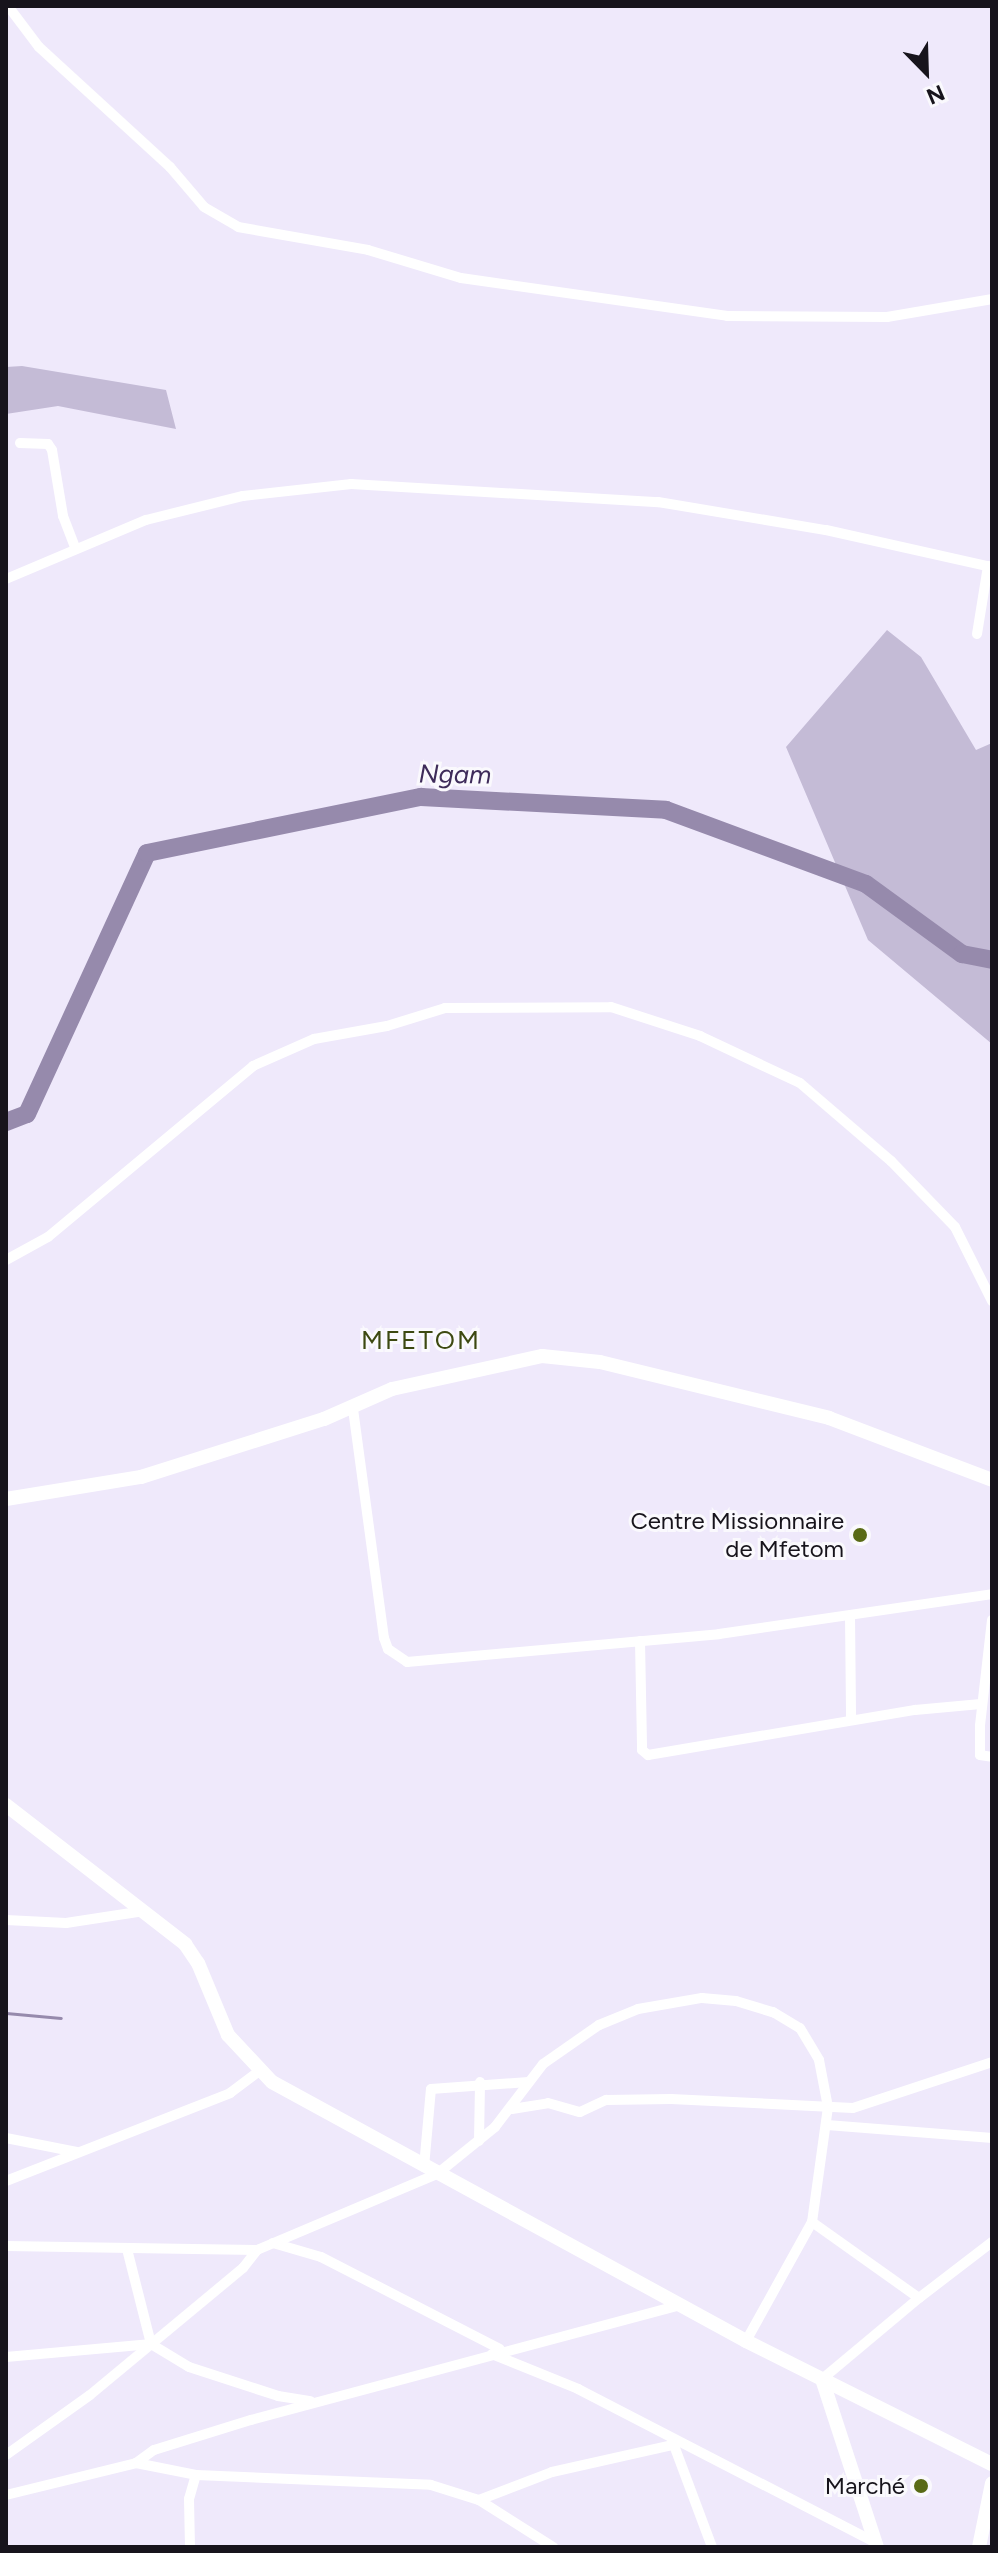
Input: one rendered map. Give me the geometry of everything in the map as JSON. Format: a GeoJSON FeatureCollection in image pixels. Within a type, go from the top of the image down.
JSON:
{"type":"FeatureCollection","features":[{"type":"Feature","properties":{"kind":"street"},"geometry":{"type":"LineString","coordinates":[[8,6],[39,47],[170,167],[204,207],[238,227],[368,250],[475,280],[727,316],[887,317],[992,299]]}},
{"type":"Feature","properties":{"kind":"street"},"geometry":{"type":"LineString","coordinates":[[20,443],[48,444],[52,450],[63,516],[75,547]]}},
{"type":"Feature","properties":{"kind":"street"},"geometry":{"type":"LineString","coordinates":[[6,579],[75,547],[146,520],[243,496],[351,484],[658,502],[826,530],[990,566],[977,634]]}},
{"type":"Feature","properties":{"kind":"street"},"geometry":{"type":"LineString","coordinates":[[6,1260],[48,1237],[253,1066],[314,1039],[387,1026],[445,1008],[611,1007],[700,1036],[800,1083],[891,1161],[955,1227],[992,1301]]}},
{"type":"Feature","properties":{"kind":"street"},"geometry":{"type":"LineString","coordinates":[[6,1499],[141,1477],[353,1409],[415,1382],[563,1356],[829,1418],[992,1480]]}},
{"type":"Feature","properties":{"kind":"street"},"geometry":{"type":"LineString","coordinates":[[353,1409],[384,1638],[395,1657],[420,1664],[640,1641],[850,1616],[992,1594]]}},
{"type":"Feature","properties":{"kind":"street"},"geometry":{"type":"LineString","coordinates":[[850,1616],[851,1720]]}},
{"type":"Feature","properties":{"kind":"street"},"geometry":{"type":"LineString","coordinates":[[992,1620],[981,1704],[980,1755],[992,1757]]}},
{"type":"Feature","properties":{"kind":"street"},"geometry":{"type":"LineString","coordinates":[[640,1641],[642,1750],[648,1755],[851,1720],[981,1704]]}},
{"type":"Feature","properties":{"kind":"street"},"geometry":{"type":"LineString","coordinates":[[6,1805],[146,1911],[193,1954],[228,2035],[258,2072],[746,2341],[992,2464]]}},
{"type":"Feature","properties":{"kind":"street"},"geometry":{"type":"LineString","coordinates":[[6,1920],[66,1923],[146,1911]]}},
{"type":"Feature","properties":{"kind":"street"},"geometry":{"type":"LineString","coordinates":[[6,2455],[151,2344],[257,2250],[431,2170],[479,2141],[512,2109],[543,2064],[599,2025],[638,2009],[702,1998],[773,2012],[800,2028],[819,2060],[828,2107],[812,2222],[746,2341]]}},
{"type":"Feature","properties":{"kind":"street"},"geometry":{"type":"LineString","coordinates":[[512,2109],[548,2103],[580,2112],[606,2100],[671,2099],[853,2108],[992,2062]]}},
{"type":"Feature","properties":{"kind":"street"},"geometry":{"type":"LineString","coordinates":[[6,2181],[230,2093],[258,2072]]}},
{"type":"Feature","properties":{"kind":"street"},"geometry":{"type":"LineString","coordinates":[[431,2170],[431,2089],[480,2082],[529,2082]]}},
{"type":"Feature","properties":{"kind":"street"},"geometry":{"type":"LineString","coordinates":[[479,2141],[480,2082]]}},
{"type":"Feature","properties":{"kind":"street"},"geometry":{"type":"LineString","coordinates":[[522,2092],[532,2105]]}},
{"type":"Feature","properties":{"kind":"street"},"geometry":{"type":"LineString","coordinates":[[827,2125],[992,2138]]}},
{"type":"Feature","properties":{"kind":"street"},"geometry":{"type":"LineString","coordinates":[[6,2138],[79,2152]]}},
{"type":"Feature","properties":{"kind":"street"},"geometry":{"type":"LineString","coordinates":[[812,2222],[919,2298]]}},
{"type":"Feature","properties":{"kind":"street"},"geometry":{"type":"LineString","coordinates":[[822,2379],[992,2242]]}},
{"type":"Feature","properties":{"kind":"street"},"geometry":{"type":"LineString","coordinates":[[273,2243],[321,2257],[496,2352],[578,2389],[672,2442],[876,2545]]}},
{"type":"Feature","properties":{"kind":"street"},"geometry":{"type":"LineString","coordinates":[[6,2246],[257,2250]]}},
{"type":"Feature","properties":{"kind":"street"},"geometry":{"type":"LineString","coordinates":[[127,2249],[151,2344]]}},
{"type":"Feature","properties":{"kind":"street"},"geometry":{"type":"LineString","coordinates":[[6,2495],[136,2463],[165,2446],[317,2402],[682,2304]]}},
{"type":"Feature","properties":{"kind":"street"},"geometry":{"type":"LineString","coordinates":[[6,2357],[151,2344],[189,2367],[278,2396],[317,2402]]}},
{"type":"Feature","properties":{"kind":"street"},"geometry":{"type":"LineString","coordinates":[[822,2379],[876,2545]]}},
{"type":"Feature","properties":{"kind":"street"},"geometry":{"type":"LineString","coordinates":[[672,2442],[712,2547]]}},
{"type":"Feature","properties":{"kind":"street"},"geometry":{"type":"LineString","coordinates":[[479,2500],[552,2472],[672,2442]]}},
{"type":"Feature","properties":{"kind":"street"},"geometry":{"type":"LineString","coordinates":[[679,2465],[698,2453]]}},
{"type":"Feature","properties":{"kind":"street"},"geometry":{"type":"LineString","coordinates":[[136,2463],[196,2475],[431,2485],[479,2500],[553,2547]]}},
{"type":"Feature","properties":{"kind":"street"},"geometry":{"type":"LineString","coordinates":[[190,2547],[189,2499],[196,2475]]}},
{"type":"Feature","properties":{"kind":"street"},"geometry":{"type":"LineString","coordinates":[[979,2547],[992,2483]]}},
{"type":"Feature","properties":{"kind":"shaded area"},"geometry":{"type":"Polygon","coordinates":[[[22,366],[166,390],[176,429],[58,406],[6,414],[6,367],[22,366]]]}},
{"type":"Feature","properties":{"kind":"shaded area"},"geometry":{"type":"Polygon","coordinates":[[[887,630],[921,657],[976,750],[992,743],[992,1044],[868,940],[786,747],[887,630]]]}},
{"type":"Feature","properties":{"kind":"waterway","name":"Ngam"},"geometry":{"type":"LineString","coordinates":[[6,1122],[27,1114],[147,853],[421,797],[666,810],[866,884],[962,954],[992,960]]}},
{"type":"Feature","properties":{"kind":"waterway"},"geometry":{"type":"LineString","coordinates":[[6,2013],[61,2018]]}},
{"type":"Feature","properties":{"kind":"place","name":"Centre Missionnaire de Mfetom"},"geometry":{"type":"Point","coordinates":[860,1535]}},
{"type":"Feature","properties":{"kind":"place","name":"Marché"},"geometry":{"type":"Point","coordinates":[921,2486]}},
{"type":"Feature","properties":{"kind":"district","name":"MFETOM"},"geometry":{"type":"Point","coordinates":[421,1341]}}]}
